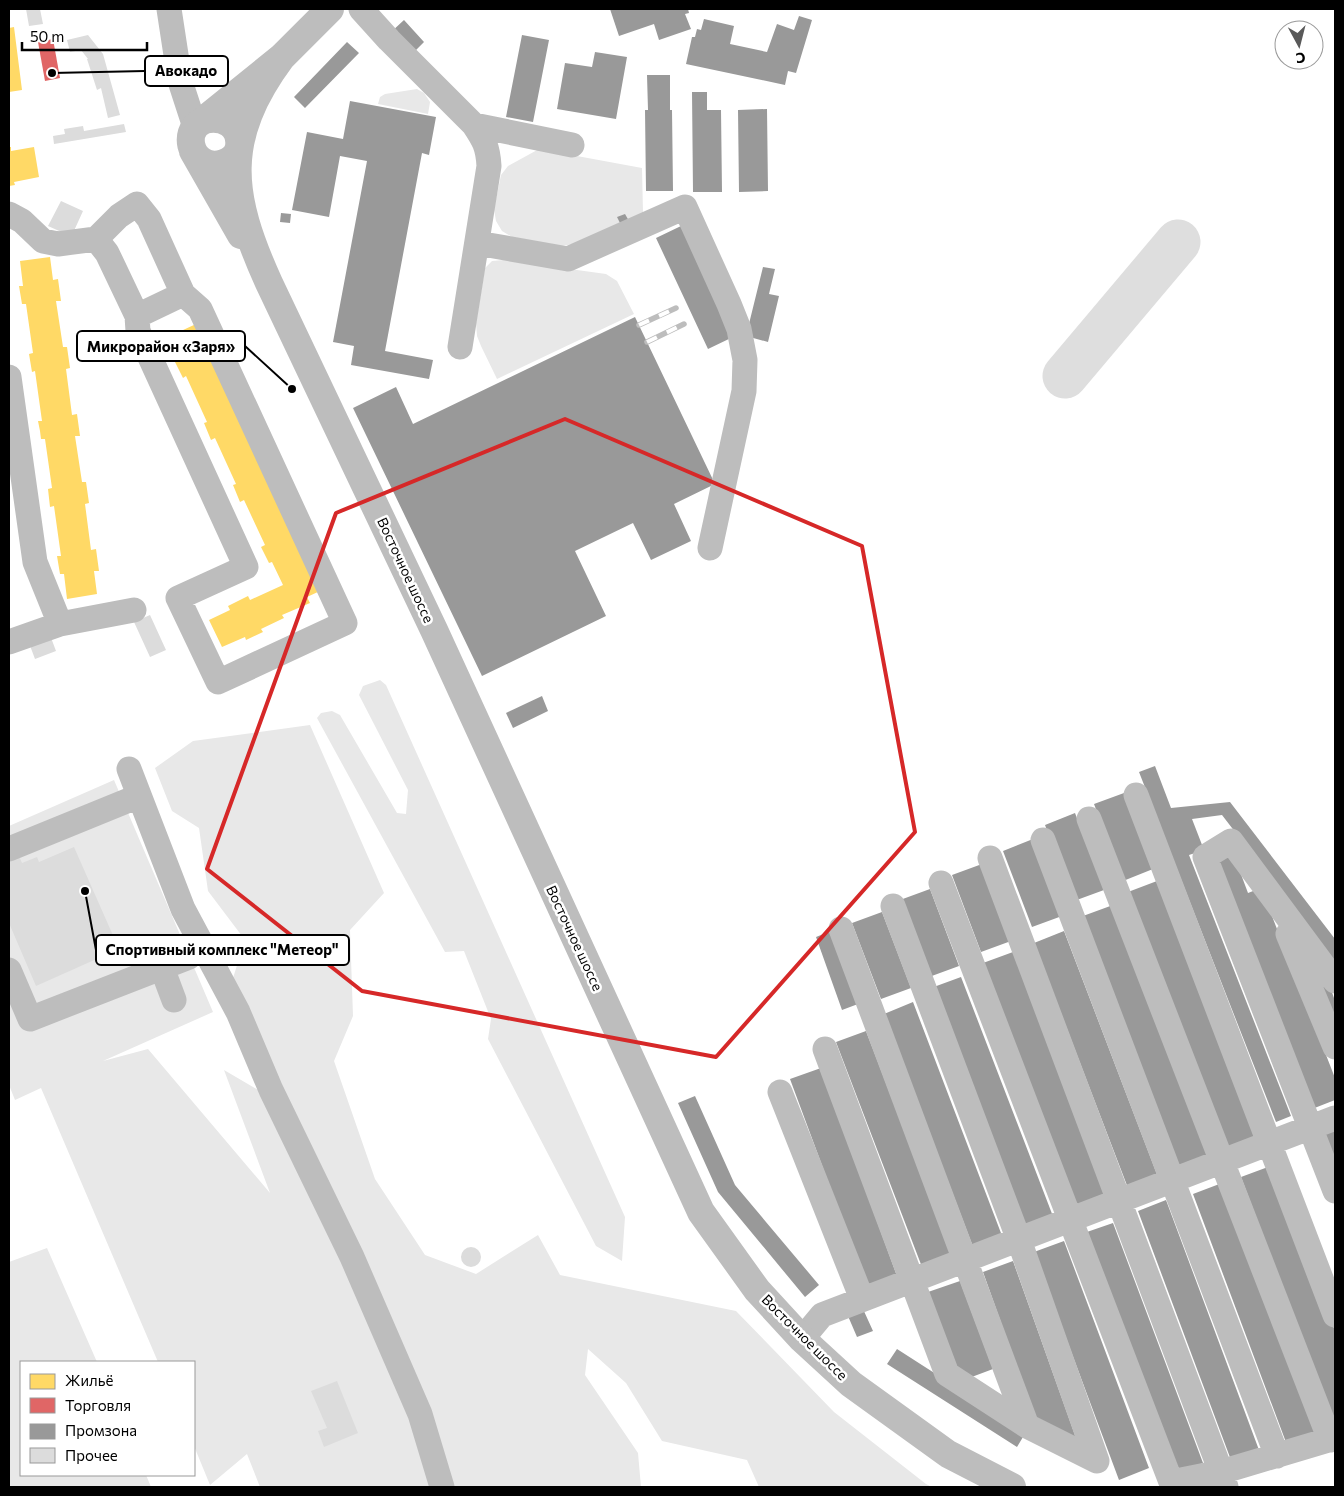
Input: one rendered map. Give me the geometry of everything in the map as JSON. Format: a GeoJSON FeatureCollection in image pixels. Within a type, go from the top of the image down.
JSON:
{"type":"FeatureCollection","features":[{"type":"Feature","properties":{"kind":"main road","name":"Восточное шоссе"},"geometry":{"type":"LineString","coordinates":[[269,284],[199,164],[197,132],[282,58],[330,9]]}},
{"type":"Feature","properties":{"kind":"main road","name":"Восточное шоссе"},"geometry":{"type":"LineString","coordinates":[[282,58],[266,78],[258,94],[249,113],[239,148],[237,165],[240,198],[251,241],[269,284],[434,630],[701,1212],[757,1290],[802,1339],[851,1384],[948,1454],[1012,1487]]}},
{"type":"Feature","properties":{"kind":"main road"},"geometry":{"type":"LineString","coordinates":[[213,117],[227,120],[234,126],[238,134],[239,148],[229,161],[218,165],[206,164],[198,158],[197,132],[213,117]]}},
{"type":"Feature","properties":{"kind":"street"},"geometry":{"type":"LineString","coordinates":[[169,9],[180,81],[197,132]]}},
{"type":"Feature","properties":{"kind":"street"},"geometry":{"type":"LineString","coordinates":[[361,9],[474,126],[485,141],[489,166],[460,347]]}},
{"type":"Feature","properties":{"kind":"street"},"geometry":{"type":"LineString","coordinates":[[474,126],[572,145]]}},
{"type":"Feature","properties":{"kind":"street"},"geometry":{"type":"LineString","coordinates":[[9,214],[22,221],[43,241],[58,244],[96,239],[119,216],[137,204],[149,218],[183,294],[200,308],[345,622],[218,682],[178,598],[246,566],[138,332],[137,316],[107,253],[96,239]]}},
{"type":"Feature","properties":{"kind":"street"},"geometry":{"type":"LineString","coordinates":[[477,243],[568,259],[685,207],[730,304],[739,329],[745,360],[744,391],[710,548]]}},
{"type":"Feature","properties":{"kind":"street"},"geometry":{"type":"LineString","coordinates":[[137,316],[183,294]]}},
{"type":"Feature","properties":{"kind":"street"},"geometry":{"type":"LineString","coordinates":[[9,377],[11,413],[35,562],[60,624]]}},
{"type":"Feature","properties":{"kind":"street"},"geometry":{"type":"LineString","coordinates":[[9,642],[60,624],[134,610]]}},
{"type":"Feature","properties":{"kind":"street"},"geometry":{"type":"LineString","coordinates":[[129,769],[182,910],[238,1012],[271,1090],[352,1257],[420,1414],[442,1487]]}},
{"type":"Feature","properties":{"kind":"street"},"geometry":{"type":"LineString","coordinates":[[1136,795],[1335,1315]]}},
{"type":"Feature","properties":{"kind":"street"},"geometry":{"type":"LineString","coordinates":[[9,849],[139,796]]}},
{"type":"Feature","properties":{"kind":"street"},"geometry":{"type":"LineString","coordinates":[[940,883],[1070,1220],[1177,1485],[1223,1480],[1277,1456],[1332,1439],[1089,819]]}},
{"type":"Feature","properties":{"kind":"street"},"geometry":{"type":"LineString","coordinates":[[1044,840],[1277,1456]]}},
{"type":"Feature","properties":{"kind":"street"},"geometry":{"type":"LineString","coordinates":[[1335,1048],[1321,973],[1275,903],[1231,841],[1205,856],[1335,1191]]}},
{"type":"Feature","properties":{"kind":"street"},"geometry":{"type":"LineString","coordinates":[[990,858],[1223,1480]]}},
{"type":"Feature","properties":{"kind":"street"},"geometry":{"type":"LineString","coordinates":[[825,1048],[947,1374],[1028,1426],[1097,1461],[1019,1240],[893,906]]}},
{"type":"Feature","properties":{"kind":"street"},"geometry":{"type":"LineString","coordinates":[[841,928],[1028,1426]]}},
{"type":"Feature","properties":{"kind":"street"},"geometry":{"type":"LineString","coordinates":[[9,970],[30,1019],[189,957]]}},
{"type":"Feature","properties":{"kind":"street"},"geometry":{"type":"LineString","coordinates":[[162,968],[174,1000]]}},
{"type":"Feature","properties":{"kind":"street"},"geometry":{"type":"LineString","coordinates":[[780,1092],[862,1299]]}},
{"type":"Feature","properties":{"kind":"street"},"geometry":{"type":"LineString","coordinates":[[802,1339],[822,1315],[1335,1118]]}},
{"type":"Feature","properties":{"kind":"highlighted area"},"geometry":{"type":"Polygon","coordinates":[[[565,419],[862,546],[915,832],[716,1057],[362,991],[207,869],[336,513],[565,419]]]}},
{"type":"Feature","properties":{"kind":"shaded area"},"geometry":{"type":"Polygon","coordinates":[[[417,89],[424,93],[430,102],[428,114],[378,104],[380,97],[385,94],[417,89]]]}},
{"type":"Feature","properties":{"kind":"shaded area"},"geometry":{"type":"Polygon","coordinates":[[[539,149],[642,168],[643,213],[579,243],[562,246],[512,237],[502,231],[496,221],[494,209],[501,175],[508,166],[539,149]]]}},
{"type":"Feature","properties":{"kind":"shaded area"},"geometry":{"type":"Polygon","coordinates":[[[504,260],[606,274],[617,281],[634,314],[497,379],[477,336],[476,323],[485,268],[492,261],[504,260]]]}},
{"type":"Feature","properties":{"kind":"shaded area"},"geometry":{"type":"Polygon","coordinates":[[[380,680],[386,685],[625,1217],[622,1261],[596,1246],[488,1039],[491,1019],[464,951],[445,952],[317,718],[321,713],[332,711],[340,715],[397,813],[406,814],[408,790],[359,695],[363,686],[380,680]]]}},
{"type":"Feature","properties":{"kind":"shaded area"},"geometry":{"type":"Polygon","coordinates":[[[310,725],[384,893],[350,930],[353,1016],[334,1061],[375,1179],[425,1255],[476,1274],[538,1235],[560,1275],[736,1311],[834,1412],[932,1487],[759,1487],[747,1460],[662,1441],[626,1383],[588,1349],[585,1375],[638,1453],[641,1487],[260,1487],[247,1454],[210,1485],[195,1448],[195,1361],[158,1361],[41,1088],[15,1100],[9,1085],[9,826],[114,780],[213,1012],[103,1061],[148,1049],[270,1193],[224,1070],[287,1107],[233,978],[245,940],[208,891],[199,828],[172,811],[155,768],[193,741],[310,725]]]}},
{"type":"Feature","properties":{"kind":"shaded area"},"geometry":{"type":"Polygon","coordinates":[[[47,1248],[97,1361],[20,1361],[20,1476],[146,1476],[151,1487],[9,1487],[9,1262],[47,1248]]]}},
{"type":"Feature","properties":{"kind":"building: Жильё"},"geometry":{"type":"Polygon","coordinates":[[[14,27],[22,90],[9,92],[9,28],[14,27]]]}},
{"type":"Feature","properties":{"kind":"building: Жильё"},"geometry":{"type":"Polygon","coordinates":[[[9,147],[11,147],[11,151],[34,147],[39,177],[14,182],[15,185],[9,186],[9,147]]]}},
{"type":"Feature","properties":{"kind":"building: Жильё"},"geometry":{"type":"Polygon","coordinates":[[[50,257],[53,280],[58,279],[61,301],[56,301],[63,347],[67,347],[70,368],[66,369],[72,415],[77,414],[80,436],[75,436],[82,482],[86,482],[89,503],[85,504],[91,550],[96,549],[99,571],[94,571],[97,594],[67,599],[64,574],[60,574],[57,556],[61,556],[54,506],[50,507],[48,489],[52,488],[45,439],[41,439],[38,421],[42,421],[35,371],[32,372],[29,354],[33,353],[26,304],[22,304],[19,286],[23,286],[20,261],[50,257]]]}},
{"type":"Feature","properties":{"kind":"building: Жильё"},"geometry":{"type":"Polygon","coordinates":[[[196,324],[320,591],[307,597],[310,603],[282,615],[284,618],[261,629],[263,632],[246,640],[245,637],[222,647],[209,620],[230,610],[228,606],[248,596],[250,600],[283,585],[272,562],[269,563],[261,547],[265,545],[244,500],[240,502],[233,485],[236,484],[215,438],[211,440],[204,423],[207,422],[186,376],[183,378],[175,362],[179,360],[168,337],[196,324]]]}},
{"type":"Feature","properties":{"kind":"building: Торговля"},"geometry":{"type":"Polygon","coordinates":[[[53,39],[60,78],[45,81],[38,42],[53,39]]]}},
{"type":"Feature","properties":{"kind":"building: Промзона"},"geometry":{"type":"Polygon","coordinates":[[[610,9],[688,9],[689,13],[685,14],[691,29],[659,40],[654,24],[619,36],[610,9]]]}},
{"type":"Feature","properties":{"kind":"building: Промзона"},"geometry":{"type":"Polygon","coordinates":[[[799,16],[812,20],[796,73],[788,71],[785,85],[686,64],[692,37],[695,37],[697,29],[701,30],[704,19],[734,26],[730,44],[767,52],[777,24],[794,30],[799,16]]]}},
{"type":"Feature","properties":{"kind":"building: Промзона"},"geometry":{"type":"Polygon","coordinates":[[[404,20],[424,42],[411,55],[390,33],[404,20]]]}},
{"type":"Feature","properties":{"kind":"building: Промзона"},"geometry":{"type":"Polygon","coordinates":[[[522,35],[549,40],[533,122],[506,117],[522,35]]]}},
{"type":"Feature","properties":{"kind":"building: Промзона"},"geometry":{"type":"Polygon","coordinates":[[[347,42],[359,53],[305,108],[294,97],[347,42]]]}},
{"type":"Feature","properties":{"kind":"building: Промзона"},"geometry":{"type":"Polygon","coordinates":[[[595,52],[627,57],[616,119],[557,109],[565,63],[592,67],[595,52]]]}},
{"type":"Feature","properties":{"kind":"building: Промзона"},"geometry":{"type":"Polygon","coordinates":[[[647,75],[670,75],[673,191],[646,191],[645,110],[648,110],[647,75]]]}},
{"type":"Feature","properties":{"kind":"building: Промзона"},"geometry":{"type":"Polygon","coordinates":[[[692,92],[707,92],[707,110],[721,110],[722,192],[693,192],[692,92]]]}},
{"type":"Feature","properties":{"kind":"building: Промзона"},"geometry":{"type":"Polygon","coordinates":[[[350,101],[436,117],[429,155],[422,153],[385,351],[433,360],[429,379],[351,365],[354,346],[333,342],[367,161],[340,156],[329,217],[292,210],[307,132],[343,139],[350,101]]]}},
{"type":"Feature","properties":{"kind":"building: Промзона"},"geometry":{"type":"Polygon","coordinates":[[[767,109],[768,191],[739,192],[738,110],[767,109]]]}},
{"type":"Feature","properties":{"kind":"building: Промзона"},"geometry":{"type":"Polygon","coordinates":[[[281,213],[291,214],[290,223],[280,222],[281,213]]]}},
{"type":"Feature","properties":{"kind":"building: Промзона"},"geometry":{"type":"Polygon","coordinates":[[[625,214],[629,221],[621,225],[617,217],[625,214]]]}},
{"type":"Feature","properties":{"kind":"building: Промзона"},"geometry":{"type":"Polygon","coordinates":[[[681,226],[733,337],[708,349],[656,238],[681,226]]]}},
{"type":"Feature","properties":{"kind":"building: Промзона"},"geometry":{"type":"Polygon","coordinates":[[[763,267],[775,269],[769,294],[779,296],[768,342],[746,336],[763,267]]]}},
{"type":"Feature","properties":{"kind":"building: Промзона"},"geometry":{"type":"Polygon","coordinates":[[[635,317],[715,484],[674,504],[691,541],[651,560],[633,523],[575,551],[606,616],[482,676],[353,408],[396,387],[413,424],[635,317]]]}},
{"type":"Feature","properties":{"kind":"building: Промзона"},"geometry":{"type":"Polygon","coordinates":[[[542,696],[548,711],[513,728],[506,713],[542,696]]]}},
{"type":"Feature","properties":{"kind":"building: Промзона"},"geometry":{"type":"Polygon","coordinates":[[[1155,766],[1171,808],[1230,802],[1335,939],[1335,962],[1222,815],[1192,819],[1204,850],[1189,855],[1291,1116],[1276,1122],[1139,772],[1155,766]]]}},
{"type":"Feature","properties":{"kind":"building: Промзона"},"geometry":{"type":"Polygon","coordinates":[[[1124,793],[1153,869],[1123,881],[1094,804],[1124,793]]]}},
{"type":"Feature","properties":{"kind":"building: Промзона"},"geometry":{"type":"Polygon","coordinates":[[[1075,813],[1104,890],[1074,901],[1045,825],[1075,813]]]}},
{"type":"Feature","properties":{"kind":"building: Промзона"},"geometry":{"type":"Polygon","coordinates":[[[1033,839],[1062,916],[1032,927],[1003,851],[1033,839]]]}},
{"type":"Feature","properties":{"kind":"building: Промзона"},"geometry":{"type":"Polygon","coordinates":[[[1233,853],[1248,893],[1261,888],[1335,1078],[1335,1100],[1312,1109],[1215,860],[1233,853]]]}},
{"type":"Feature","properties":{"kind":"building: Промзона"},"geometry":{"type":"Polygon","coordinates":[[[982,864],[1011,941],[981,952],[952,875],[982,864]]]}},
{"type":"Feature","properties":{"kind":"building: Промзона"},"geometry":{"type":"Polygon","coordinates":[[[1157,881],[1255,1137],[1226,1148],[1128,892],[1157,881]]]}},
{"type":"Feature","properties":{"kind":"building: Промзона"},"geometry":{"type":"Polygon","coordinates":[[[930,889],[959,966],[929,977],[900,900],[930,889]]]}},
{"type":"Feature","properties":{"kind":"building: Промзона"},"geometry":{"type":"Polygon","coordinates":[[[1113,905],[1211,1161],[1181,1173],[1083,916],[1113,905]]]}},
{"type":"Feature","properties":{"kind":"building: Промзона"},"geometry":{"type":"Polygon","coordinates":[[[882,912],[911,988],[881,999],[852,923],[882,912]]]}},
{"type":"Feature","properties":{"kind":"building: Промзона"},"geometry":{"type":"Polygon","coordinates":[[[831,931],[858,1004],[842,1010],[816,937],[831,931]]]}},
{"type":"Feature","properties":{"kind":"building: Промзона"},"geometry":{"type":"Polygon","coordinates":[[[1064,931],[1158,1177],[1128,1188],[1034,943],[1064,931]]]}},
{"type":"Feature","properties":{"kind":"building: Промзона"},"geometry":{"type":"Polygon","coordinates":[[[1013,952],[1107,1197],[1077,1208],[983,963],[1013,952]]]}},
{"type":"Feature","properties":{"kind":"building: Промзона"},"geometry":{"type":"Polygon","coordinates":[[[961,977],[1054,1219],[1024,1230],[931,988],[961,977]]]}},
{"type":"Feature","properties":{"kind":"building: Промзона"},"geometry":{"type":"Polygon","coordinates":[[[1329,984],[1335,998],[1335,1024],[1321,987],[1329,984]]]}},
{"type":"Feature","properties":{"kind":"building: Промзона"},"geometry":{"type":"Polygon","coordinates":[[[913,1002],[1004,1241],[975,1252],[884,1014],[913,1002]]]}},
{"type":"Feature","properties":{"kind":"building: Промзона"},"geometry":{"type":"Polygon","coordinates":[[[866,1031],[952,1255],[922,1267],[836,1042],[866,1031]]]}},
{"type":"Feature","properties":{"kind":"building: Промзона"},"geometry":{"type":"Polygon","coordinates":[[[821,1068],[897,1276],[867,1287],[790,1079],[821,1068]]]}},
{"type":"Feature","properties":{"kind":"building: Промзона"},"geometry":{"type":"Polygon","coordinates":[[[695,1096],[735,1185],[819,1285],[805,1297],[718,1192],[678,1103],[695,1096]]]}},
{"type":"Feature","properties":{"kind":"building: Промзона"},"geometry":{"type":"Polygon","coordinates":[[[1335,1120],[1335,1170],[1318,1127],[1335,1120]]]}},
{"type":"Feature","properties":{"kind":"building: Промзона"},"geometry":{"type":"Polygon","coordinates":[[[1273,1165],[1335,1331],[1335,1427],[1241,1177],[1273,1165]]]}},
{"type":"Feature","properties":{"kind":"building: Промзона"},"geometry":{"type":"Polygon","coordinates":[[[1222,1183],[1316,1435],[1287,1445],[1193,1194],[1222,1183]]]}},
{"type":"Feature","properties":{"kind":"building: Промзона"},"geometry":{"type":"Polygon","coordinates":[[[1166,1200],[1259,1450],[1231,1460],[1138,1211],[1166,1200]]]}},
{"type":"Feature","properties":{"kind":"building: Промзона"},"geometry":{"type":"Polygon","coordinates":[[[1113,1223],[1203,1463],[1175,1474],[1084,1233],[1113,1223]]]}},
{"type":"Feature","properties":{"kind":"building: Промзона"},"geometry":{"type":"Polygon","coordinates":[[[1064,1241],[1149,1468],[1119,1480],[1034,1252],[1064,1241]]]}},
{"type":"Feature","properties":{"kind":"building: Промзона"},"geometry":{"type":"Polygon","coordinates":[[[1013,1261],[1076,1438],[1036,1421],[983,1272],[1013,1261]]]}},
{"type":"Feature","properties":{"kind":"building: Промзона"},"geometry":{"type":"Polygon","coordinates":[[[960,1281],[993,1369],[961,1381],[928,1292],[960,1281]]]}},
{"type":"Feature","properties":{"kind":"building: Промзона"},"geometry":{"type":"Polygon","coordinates":[[[863,1309],[873,1331],[857,1337],[848,1316],[863,1309]]]}},
{"type":"Feature","properties":{"kind":"building: Промзона"},"geometry":{"type":"Polygon","coordinates":[[[897,1349],[1026,1432],[1017,1447],[887,1364],[897,1349]]]}},
{"type":"Feature","properties":{"kind":"building: Прочее"},"geometry":{"type":"Polygon","coordinates":[[[26,9],[40,9],[43,24],[29,26],[26,9]]]}},
{"type":"Feature","properties":{"kind":"building: Прочее"},"geometry":{"type":"Polygon","coordinates":[[[88,35],[103,54],[120,115],[108,118],[101,88],[97,90],[88,59],[81,50],[70,52],[67,40],[88,35]]]}},
{"type":"Feature","properties":{"kind":"building: Прочее"},"geometry":{"type":"Polygon","coordinates":[[[124,124],[126,132],[54,144],[53,136],[65,134],[64,129],[83,126],[84,131],[124,124]]]}},
{"type":"Feature","properties":{"kind":"building: Прочее"},"geometry":{"type":"Polygon","coordinates":[[[61,201],[83,211],[73,233],[66,234],[48,226],[61,201]]]}},
{"type":"Feature","properties":{"kind":"building: Прочее"},"geometry":{"type":"Polygon","coordinates":[[[150,615],[166,650],[150,657],[134,622],[150,615]]]}},
{"type":"Feature","properties":{"kind":"building: Прочее"},"geometry":{"type":"Polygon","coordinates":[[[50,635],[56,651],[35,659],[29,643],[50,635]]]}},
{"type":"Feature","properties":{"kind":"building: Прочее"},"geometry":{"type":"Polygon","coordinates":[[[74,847],[119,949],[36,986],[9,923],[9,860],[19,856],[22,863],[37,857],[39,862],[74,847]]]}},
{"type":"Feature","properties":{"kind":"building: Прочее"},"geometry":{"type":"Polygon","coordinates":[[[467,1247],[475,1247],[481,1253],[481,1261],[475,1267],[467,1267],[461,1261],[461,1253],[467,1247]]]}},
{"type":"Feature","properties":{"kind":"building: Прочее"},"geometry":{"type":"Polygon","coordinates":[[[337,1381],[358,1433],[324,1447],[318,1431],[327,1428],[311,1391],[337,1381]]]}},
{"type":"Feature","properties":{"kind":"taxiway"},"geometry":{"type":"LineString","coordinates":[[1065,376],[1178,242]]}},
{"type":"Feature","properties":{"kind":"railway"},"geometry":{"type":"LineString","coordinates":[[639,325],[676,308]]}},
{"type":"Feature","properties":{"kind":"railway"},"geometry":{"type":"LineString","coordinates":[[647,342],[684,324]]}},
{"type":"Feature","properties":{"kind":"place","name":"Авокадо"},"geometry":{"type":"Point","coordinates":[52,73]}},
{"type":"Feature","properties":{"kind":"place","name":"Микрорайон «Заря»"},"geometry":{"type":"Point","coordinates":[292,389]}},
{"type":"Feature","properties":{"kind":"place","name":"Спортивный комплекс \"Метеор\""},"geometry":{"type":"Point","coordinates":[85,891]}}]}
